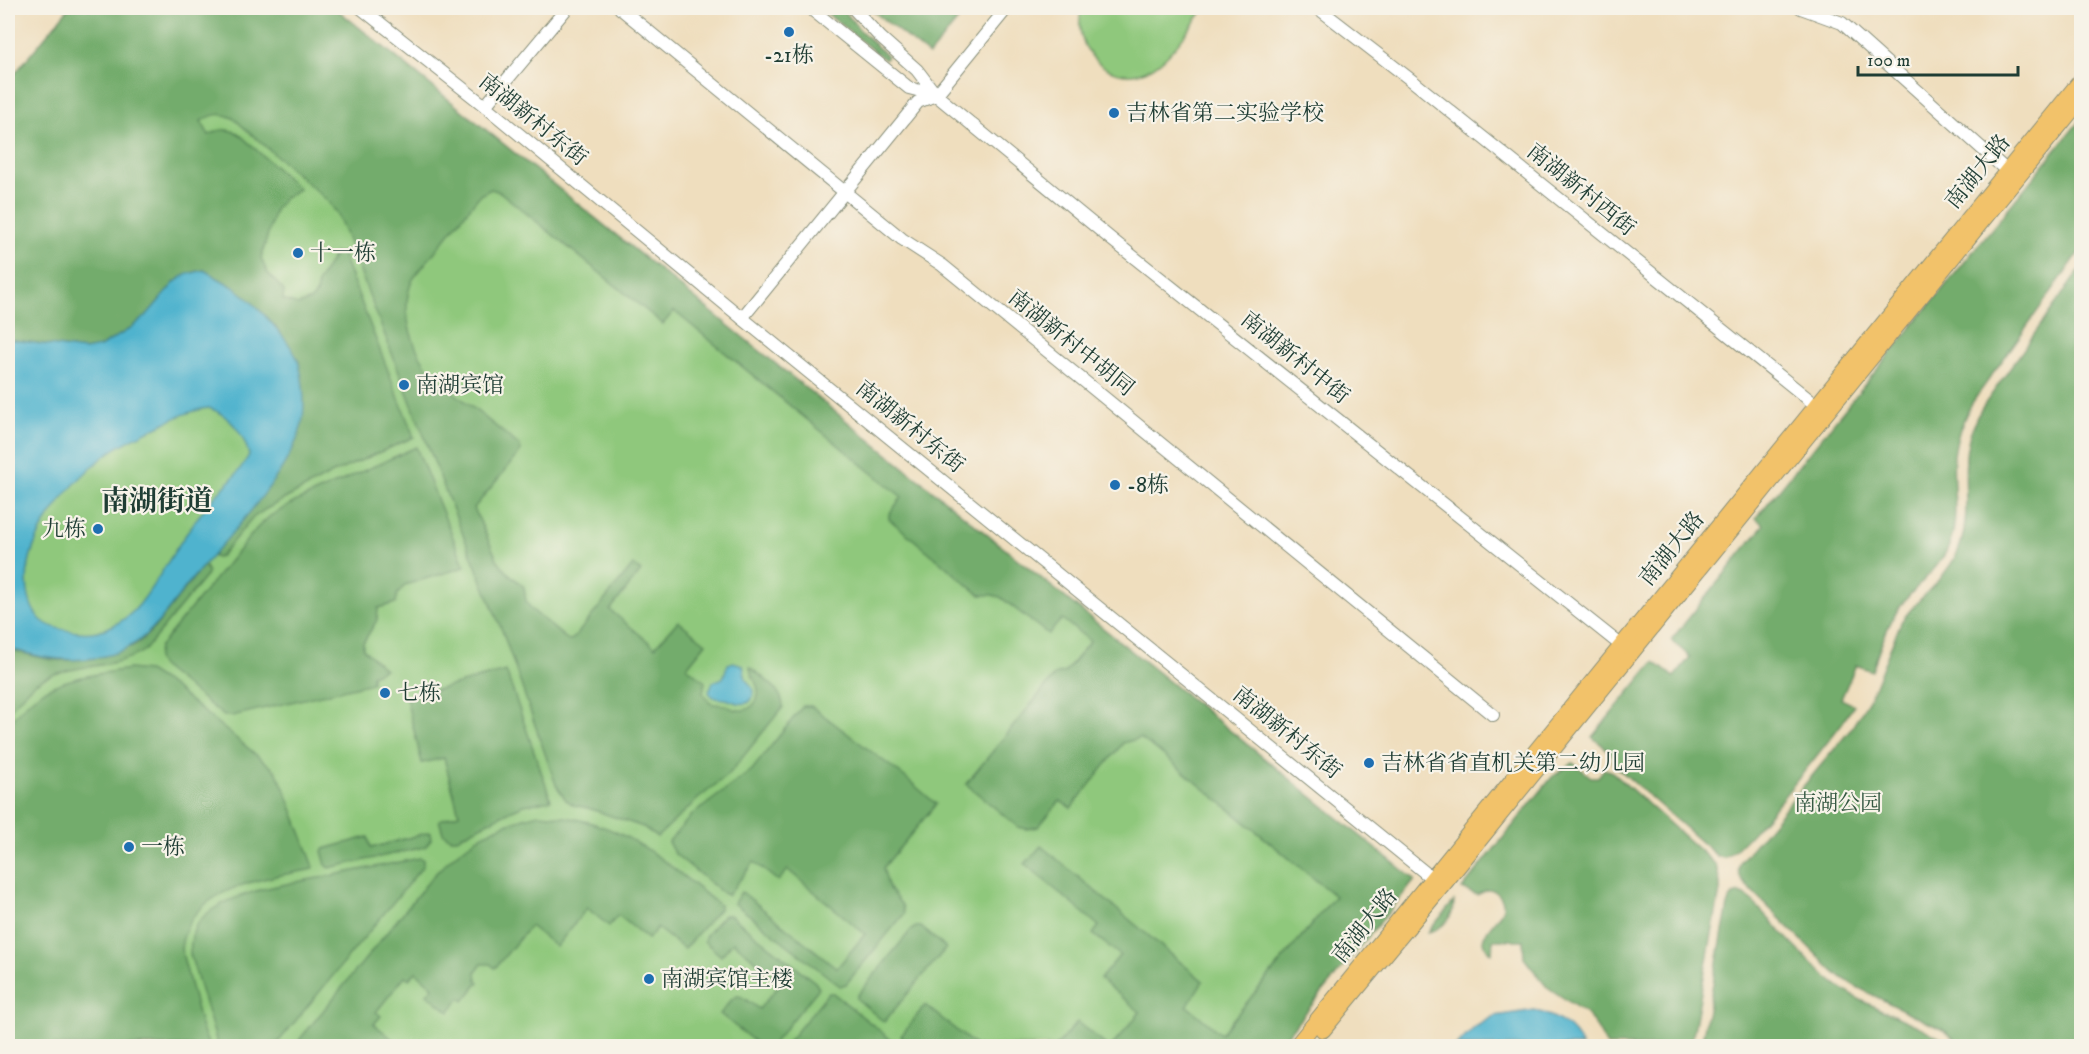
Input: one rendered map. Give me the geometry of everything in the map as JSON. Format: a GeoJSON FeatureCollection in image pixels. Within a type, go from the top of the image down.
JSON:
{"type":"FeatureCollection","features":[{"type":"Feature","properties":{"kind":"main road","name":"南湖大路"},"geometry":{"type":"LineString","coordinates":[[1310,1047],[1448,880],[1817,406],[2082,79]]}},
{"type":"Feature","properties":{"kind":"main road","name":"南湖大路"},"geometry":{"type":"LineString","coordinates":[[1296,1047],[2082,98]]}},
{"type":"Feature","properties":{"kind":"street","name":"南湖新村东街"},"geometry":{"type":"LineString","coordinates":[[361,8],[485,106],[742,318],[1433,879]]}},
{"type":"Feature","properties":{"kind":"street"},"geometry":{"type":"LineString","coordinates":[[485,106],[567,8]]}},
{"type":"Feature","properties":{"kind":"street","name":"南湖新村中胡同"},"geometry":{"type":"LineString","coordinates":[[620,8],[902,239],[942,265],[1493,714]]}},
{"type":"Feature","properties":{"kind":"street","name":"南湖新村中街"},"geometry":{"type":"LineString","coordinates":[[810,8],[909,88],[936,95]]}},
{"type":"Feature","properties":{"kind":"street","name":"南湖新村中街"},"geometry":{"type":"LineString","coordinates":[[854,8],[881,38],[917,70],[936,95],[1122,248],[1626,649]]}},
{"type":"Feature","properties":{"kind":"street"},"geometry":{"type":"LineString","coordinates":[[742,318],[918,102],[936,95],[1007,8]]}},
{"type":"Feature","properties":{"kind":"street","name":"南湖新村西街"},"geometry":{"type":"LineString","coordinates":[[1318,8],[1415,83],[1817,406]]}},
{"type":"Feature","properties":{"kind":"street"},"geometry":{"type":"LineString","coordinates":[[1801,8],[1842,23],[2007,171]]}},
{"type":"Feature","properties":{"kind":"green space","name":"南湖宾馆"},"geometry":{"type":"Polygon","coordinates":[[[69,8],[335,8],[1375,848],[1211,1046],[8,1046],[8,82],[69,8]]]}},
{"type":"Feature","properties":{"kind":"green space"},"geometry":{"type":"Polygon","coordinates":[[[69,8],[335,8],[1415,880],[1278,1046],[1112,1046],[1140,1012],[1100,979],[1120,955],[1093,934],[1099,926],[1025,864],[1041,846],[1203,981],[1187,1006],[1221,1034],[1335,896],[1140,738],[1123,743],[1071,808],[1060,801],[1038,827],[1027,829],[1018,827],[966,784],[1055,675],[1065,672],[1090,641],[1062,619],[1048,634],[1000,597],[980,595],[889,519],[889,514],[902,497],[674,311],[663,324],[500,192],[491,189],[480,195],[413,279],[407,304],[410,331],[428,368],[436,378],[520,446],[521,451],[474,508],[497,559],[506,571],[524,587],[526,601],[531,609],[569,641],[574,638],[633,565],[641,571],[610,610],[655,647],[678,621],[706,643],[687,667],[705,682],[703,693],[710,703],[738,710],[753,705],[758,690],[750,667],[776,690],[783,707],[730,773],[657,837],[643,827],[574,805],[566,800],[556,785],[503,633],[338,215],[329,202],[233,118],[217,115],[201,121],[209,135],[223,130],[238,133],[299,189],[284,198],[275,210],[261,258],[267,272],[284,291],[283,300],[298,305],[311,300],[316,294],[318,282],[335,253],[342,253],[414,437],[333,473],[266,509],[251,519],[221,556],[216,558],[212,556],[257,502],[294,447],[299,362],[276,327],[236,289],[203,270],[187,274],[175,282],[146,316],[100,347],[84,350],[8,340],[8,82],[69,8]]]}},
{"type":"Feature","properties":{"kind":"green space"},"geometry":{"type":"Polygon","coordinates":[[[820,8],[842,8],[860,30],[887,56],[886,59],[884,59],[820,8]]]}},
{"type":"Feature","properties":{"kind":"green space"},"geometry":{"type":"Polygon","coordinates":[[[968,8],[929,55],[870,9],[968,8]]]}},
{"type":"Feature","properties":{"kind":"green space"},"geometry":{"type":"Polygon","coordinates":[[[1082,8],[1205,8],[1175,48],[1160,62],[1138,73],[1123,74],[1110,70],[1088,51],[1082,38],[1080,24],[1082,8]]]}},
{"type":"Feature","properties":{"kind":"green space"},"geometry":{"type":"Polygon","coordinates":[[[2081,119],[2081,250],[1972,403],[1966,415],[1958,435],[1954,455],[1955,510],[1953,532],[1946,552],[1935,568],[1908,596],[1892,620],[1872,671],[1856,665],[1841,699],[1854,705],[1843,722],[1765,819],[1733,852],[1723,858],[1717,856],[1613,764],[1609,752],[1592,737],[1654,662],[1674,677],[1690,657],[1671,640],[1764,525],[1756,518],[2081,119]]]}},
{"type":"Feature","properties":{"kind":"green space","name":"南湖公园"},"geometry":{"type":"Polygon","coordinates":[[[2081,268],[2081,1046],[1963,1046],[1945,1031],[1855,986],[1835,973],[1744,883],[1738,870],[1741,861],[1851,729],[1870,698],[1901,622],[1941,577],[1955,557],[1964,529],[1966,460],[1973,426],[1982,408],[2081,268]]]}},
{"type":"Feature","properties":{"kind":"green space"},"geometry":{"type":"Polygon","coordinates":[[[416,447],[465,567],[405,585],[397,595],[396,603],[378,608],[377,620],[363,643],[363,649],[385,669],[372,675],[372,683],[224,716],[160,665],[157,659],[159,647],[257,528],[270,516],[295,502],[416,447]]]}},
{"type":"Feature","properties":{"kind":"green space"},"geometry":{"type":"Polygon","coordinates":[[[204,565],[208,572],[206,576],[145,650],[120,661],[50,676],[29,688],[8,712],[8,648],[57,660],[99,655],[132,646],[154,627],[204,565]]]}},
{"type":"Feature","properties":{"kind":"green space"},"geometry":{"type":"Polygon","coordinates":[[[129,669],[148,671],[172,686],[276,771],[314,867],[229,890],[211,900],[197,912],[186,928],[181,949],[202,1029],[209,1046],[8,1046],[8,724],[22,708],[48,688],[82,677],[129,669]]]}},
{"type":"Feature","properties":{"kind":"green space"},"geometry":{"type":"Polygon","coordinates":[[[506,671],[551,800],[524,805],[457,838],[450,838],[443,833],[439,820],[459,814],[444,758],[422,763],[406,698],[506,671]]]}},
{"type":"Feature","properties":{"kind":"green space"},"geometry":{"type":"Polygon","coordinates":[[[803,706],[811,706],[905,777],[936,804],[883,868],[889,889],[902,905],[904,914],[846,984],[840,986],[734,903],[741,892],[743,893],[837,968],[865,934],[788,870],[778,881],[754,862],[728,895],[674,853],[668,842],[692,815],[752,770],[803,706]]]}},
{"type":"Feature","properties":{"kind":"green space"},"geometry":{"type":"Polygon","coordinates":[[[1573,763],[1591,777],[1598,777],[1604,769],[1611,771],[1716,865],[1720,891],[1691,1046],[1607,1046],[1594,1023],[1585,1013],[1546,986],[1524,958],[1523,940],[1493,940],[1492,953],[1483,942],[1488,929],[1502,910],[1501,897],[1493,890],[1477,895],[1462,889],[1552,777],[1573,763]]]}},
{"type":"Feature","properties":{"kind":"green space"},"geometry":{"type":"Polygon","coordinates":[[[539,814],[594,823],[637,843],[697,887],[719,905],[719,909],[684,949],[657,928],[648,939],[618,915],[609,926],[587,908],[556,947],[530,926],[495,968],[490,964],[482,964],[476,972],[479,982],[464,1001],[460,998],[449,1012],[427,994],[433,987],[416,972],[409,979],[405,976],[376,1012],[381,1016],[374,1024],[396,1042],[392,1046],[297,1046],[300,1039],[445,864],[468,844],[494,829],[539,814]]]}},
{"type":"Feature","properties":{"kind":"green space"},"geometry":{"type":"Polygon","coordinates":[[[430,832],[431,839],[425,847],[329,868],[322,851],[368,837],[371,848],[430,832]]]}},
{"type":"Feature","properties":{"kind":"green space"},"geometry":{"type":"Polygon","coordinates":[[[423,859],[423,866],[275,1046],[218,1046],[190,954],[194,930],[208,912],[240,896],[258,891],[423,859]]]}},
{"type":"Feature","properties":{"kind":"green space"},"geometry":{"type":"Polygon","coordinates":[[[1740,893],[1747,896],[1809,961],[1836,984],[1863,1001],[1928,1031],[1952,1046],[1701,1046],[1729,900],[1733,895],[1740,893]]]}},
{"type":"Feature","properties":{"kind":"green space"},"geometry":{"type":"Polygon","coordinates":[[[1454,901],[1447,921],[1428,932],[1454,901]]]}},
{"type":"Feature","properties":{"kind":"green space"},"geometry":{"type":"Polygon","coordinates":[[[724,915],[730,915],[815,982],[819,988],[771,1046],[760,1046],[720,1014],[734,997],[738,996],[759,1009],[782,982],[733,942],[721,956],[704,941],[706,935],[724,915]]]}},
{"type":"Feature","properties":{"kind":"green space"},"geometry":{"type":"Polygon","coordinates":[[[921,927],[946,948],[884,1022],[857,999],[857,996],[911,930],[921,927]]]}},
{"type":"Feature","properties":{"kind":"green space"},"geometry":{"type":"Polygon","coordinates":[[[828,993],[833,993],[899,1046],[785,1046],[828,993]]]}},
{"type":"Feature","properties":{"kind":"green space"},"geometry":{"type":"Polygon","coordinates":[[[925,1005],[976,1046],[914,1046],[901,1036],[925,1005]]]}},
{"type":"Feature","properties":{"kind":"green space"},"geometry":{"type":"Polygon","coordinates":[[[1077,1022],[1107,1046],[1056,1046],[1077,1022]]]}},
{"type":"Feature","properties":{"kind":"water"},"geometry":{"type":"Polygon","coordinates":[[[204,270],[235,288],[262,312],[290,346],[299,364],[304,396],[303,421],[293,447],[283,467],[254,507],[144,637],[123,650],[80,660],[36,656],[8,648],[8,340],[84,350],[100,347],[146,316],[175,282],[187,274],[204,270]],[[209,408],[189,412],[125,443],[92,467],[63,498],[39,534],[28,573],[30,602],[34,611],[44,622],[69,631],[96,631],[120,622],[139,605],[198,516],[235,476],[249,455],[244,440],[235,426],[217,411],[209,408]]]}},
{"type":"Feature","properties":{"kind":"water"},"geometry":{"type":"Polygon","coordinates":[[[733,662],[743,665],[746,679],[753,691],[751,700],[745,703],[715,698],[709,692],[713,682],[723,678],[728,664],[733,662]]]}},
{"type":"Feature","properties":{"kind":"water"},"geometry":{"type":"Polygon","coordinates":[[[1535,1010],[1569,1027],[1582,1046],[1456,1046],[1475,1027],[1494,1016],[1535,1010]]]}},
{"type":"Feature","properties":{"kind":"place","name":"-21栋"},"geometry":{"type":"Point","coordinates":[789,32]}},
{"type":"Feature","properties":{"kind":"place","name":"吉林省第二实验学校"},"geometry":{"type":"Point","coordinates":[1114,113]}},
{"type":"Feature","properties":{"kind":"place","name":"十一栋"},"geometry":{"type":"Point","coordinates":[298,253]}},
{"type":"Feature","properties":{"kind":"place","name":"南湖宾馆"},"geometry":{"type":"Point","coordinates":[404,385]}},
{"type":"Feature","properties":{"kind":"place","name":"-8栋"},"geometry":{"type":"Point","coordinates":[1115,485]}},
{"type":"Feature","properties":{"kind":"place","name":"九栋"},"geometry":{"type":"Point","coordinates":[98,529]}},
{"type":"Feature","properties":{"kind":"place","name":"七栋"},"geometry":{"type":"Point","coordinates":[385,693]}},
{"type":"Feature","properties":{"kind":"place","name":"吉林省省直机关第二幼儿园"},"geometry":{"type":"Point","coordinates":[1369,763]}},
{"type":"Feature","properties":{"kind":"place","name":"一栋"},"geometry":{"type":"Point","coordinates":[129,847]}},
{"type":"Feature","properties":{"kind":"place","name":"南湖宾馆主楼"},"geometry":{"type":"Point","coordinates":[649,979]}},
{"type":"Feature","properties":{"kind":"district","name":"南湖街道"},"geometry":{"type":"Point","coordinates":[157,501]}}]}
